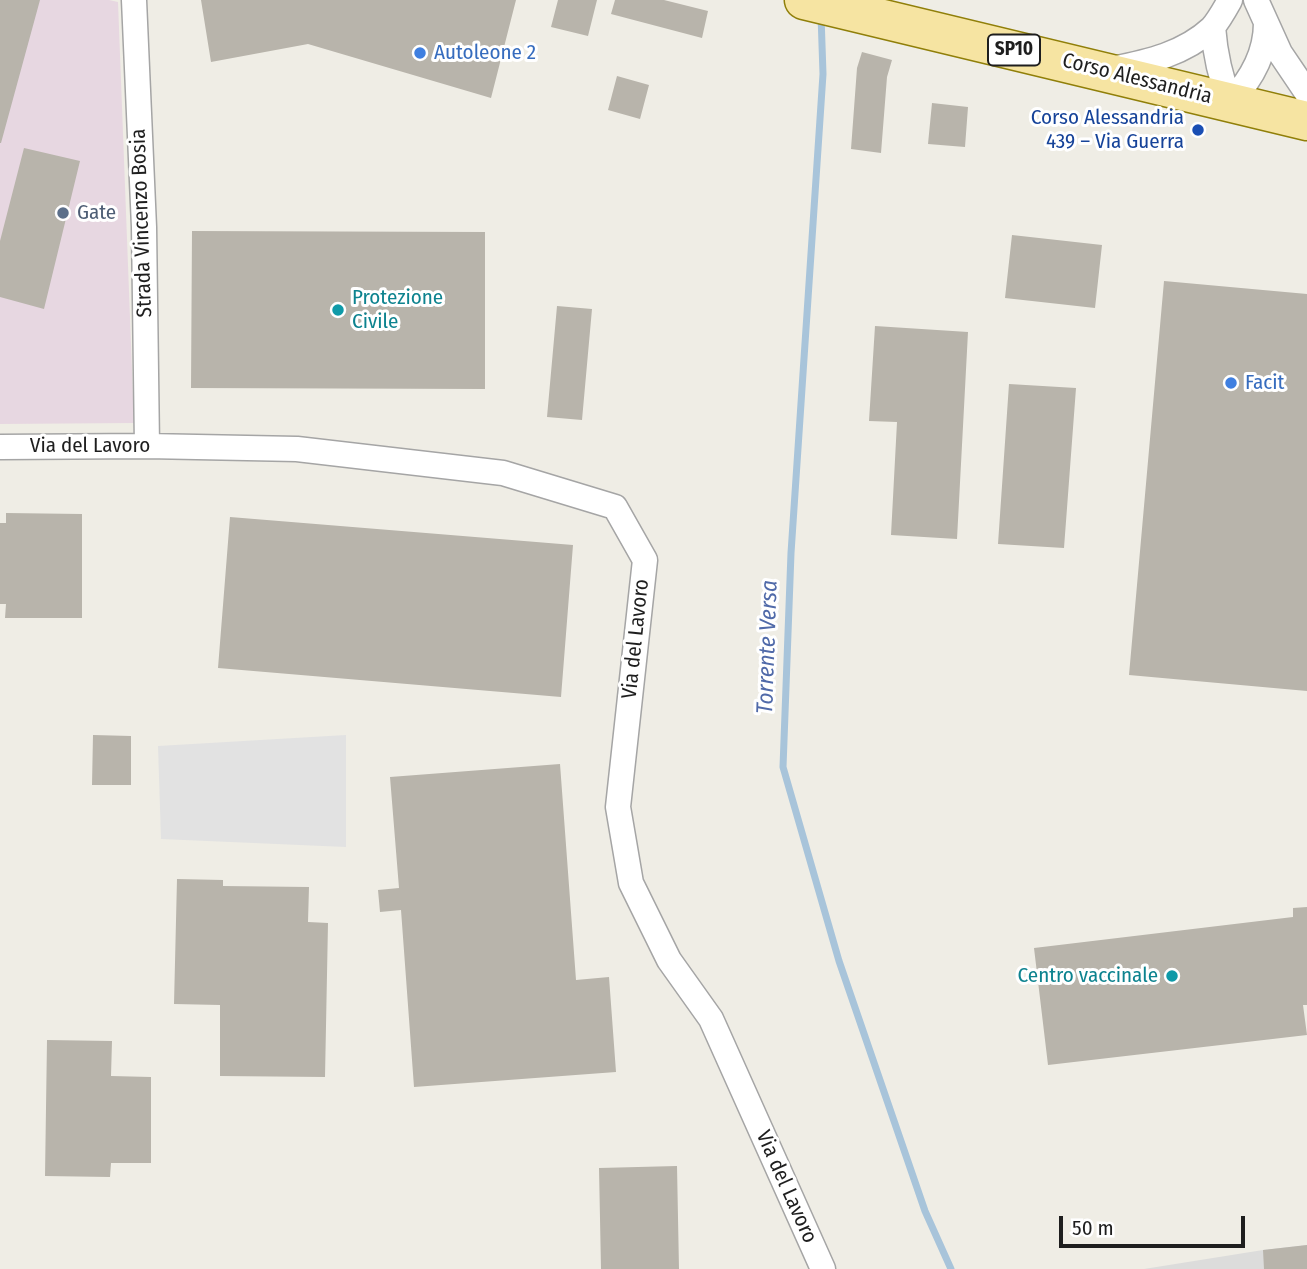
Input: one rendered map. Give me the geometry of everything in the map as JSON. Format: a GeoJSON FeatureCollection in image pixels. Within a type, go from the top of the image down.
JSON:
{"type":"FeatureCollection","features":[{"type":"Feature","properties":{"kind":"main road","name":"Corso Alessandria"},"geometry":{"type":"LineString","coordinates":[[804,0],[1307,121]]}},
{"type":"Feature","properties":{"kind":"street","name":"Strada Vincenzo Bosia"},"geometry":{"type":"LineString","coordinates":[[134,0],[144,227],[147,446]]}},
{"type":"Feature","properties":{"kind":"street"},"geometry":{"type":"LineString","coordinates":[[1105,71],[1153,61],[1184,48],[1213,26],[1230,0]]}},
{"type":"Feature","properties":{"kind":"street"},"geometry":{"type":"LineString","coordinates":[[1256,0],[1280,53],[1307,93]]}},
{"type":"Feature","properties":{"kind":"street"},"geometry":{"type":"LineString","coordinates":[[1213,26],[1215,50],[1230,102],[1244,87],[1261,57],[1266,38],[1266,23]]}},
{"type":"Feature","properties":{"kind":"street","name":"Via del Lavoro"},"geometry":{"type":"LineString","coordinates":[[0,447],[297,449],[502,473],[615,507],[645,560],[618,807],[631,883],[669,960],[711,1019],[824,1269]]}},
{"type":"Feature","properties":{"kind":"shaded area","name":"Gate"},"geometry":{"type":"Polygon","coordinates":[[[0,0],[118,2],[134,423],[0,424],[0,0]]]}},
{"type":"Feature","properties":{"kind":"shaded area"},"geometry":{"type":"Polygon","coordinates":[[[346,735],[346,847],[161,839],[158,746],[346,735]]]}},
{"type":"Feature","properties":{"kind":"shaded area"},"geometry":{"type":"Polygon","coordinates":[[[1307,1245],[1307,1269],[1144,1269],[1263,1250],[1307,1245]]]}},
{"type":"Feature","properties":{"kind":"building"},"geometry":{"type":"Polygon","coordinates":[[[0,0],[40,0],[1,143],[0,143],[0,0]]]}},
{"type":"Feature","properties":{"kind":"building","name":"Autoleone 2"},"geometry":{"type":"Polygon","coordinates":[[[201,0],[516,0],[491,98],[308,44],[211,62],[201,0]]]}},
{"type":"Feature","properties":{"kind":"building"},"geometry":{"type":"Polygon","coordinates":[[[558,0],[597,0],[588,36],[551,27],[558,0]]]}},
{"type":"Feature","properties":{"kind":"building"},"geometry":{"type":"Polygon","coordinates":[[[615,0],[664,0],[708,11],[702,38],[611,14],[615,0]]]}},
{"type":"Feature","properties":{"kind":"building"},"geometry":{"type":"Polygon","coordinates":[[[862,52],[892,60],[887,77],[881,153],[851,149],[857,68],[862,52]]]}},
{"type":"Feature","properties":{"kind":"building"},"geometry":{"type":"Polygon","coordinates":[[[617,76],[649,85],[640,119],[608,110],[617,76]]]}},
{"type":"Feature","properties":{"kind":"building"},"geometry":{"type":"Polygon","coordinates":[[[932,103],[968,107],[965,147],[928,144],[932,103]]]}},
{"type":"Feature","properties":{"kind":"building"},"geometry":{"type":"Polygon","coordinates":[[[24,148],[80,161],[44,309],[0,297],[0,241],[24,148]]]}},
{"type":"Feature","properties":{"kind":"building","name":"Protezione Civile"},"geometry":{"type":"Polygon","coordinates":[[[192,231],[485,232],[485,389],[191,388],[192,231]]]}},
{"type":"Feature","properties":{"kind":"building"},"geometry":{"type":"Polygon","coordinates":[[[1012,235],[1102,245],[1095,308],[1005,298],[1012,235]]]}},
{"type":"Feature","properties":{"kind":"building"},"geometry":{"type":"Polygon","coordinates":[[[1164,281],[1307,294],[1307,691],[1129,675],[1164,281]]]}},
{"type":"Feature","properties":{"kind":"building"},"geometry":{"type":"Polygon","coordinates":[[[557,306],[592,309],[582,420],[547,417],[557,306]]]}},
{"type":"Feature","properties":{"kind":"building"},"geometry":{"type":"Polygon","coordinates":[[[875,326],[968,332],[957,539],[891,535],[897,422],[869,421],[875,326]]]}},
{"type":"Feature","properties":{"kind":"building"},"geometry":{"type":"Polygon","coordinates":[[[1009,384],[1076,388],[1064,548],[998,544],[1009,384]]]}},
{"type":"Feature","properties":{"kind":"building"},"geometry":{"type":"Polygon","coordinates":[[[6,513],[82,514],[82,618],[5,618],[6,604],[0,604],[0,523],[6,523],[6,513]]]}},
{"type":"Feature","properties":{"kind":"building"},"geometry":{"type":"Polygon","coordinates":[[[230,517],[573,545],[561,697],[218,668],[230,517]]]}},
{"type":"Feature","properties":{"kind":"building"},"geometry":{"type":"Polygon","coordinates":[[[93,735],[131,736],[131,785],[92,785],[93,735]]]}},
{"type":"Feature","properties":{"kind":"building"},"geometry":{"type":"Polygon","coordinates":[[[560,764],[576,980],[609,977],[616,1072],[414,1087],[401,910],[380,912],[378,890],[399,888],[390,777],[560,764]]]}},
{"type":"Feature","properties":{"kind":"building"},"geometry":{"type":"Polygon","coordinates":[[[177,879],[223,880],[223,886],[309,887],[308,922],[328,923],[325,1077],[220,1076],[220,1005],[174,1004],[177,879]]]}},
{"type":"Feature","properties":{"kind":"building","name":"Centro vaccinale"},"geometry":{"type":"Polygon","coordinates":[[[1307,907],[1307,1005],[1303,1005],[1307,1035],[1048,1065],[1034,948],[1293,917],[1293,908],[1307,907]]]}},
{"type":"Feature","properties":{"kind":"building"},"geometry":{"type":"Polygon","coordinates":[[[47,1040],[112,1041],[111,1076],[151,1077],[151,1163],[111,1163],[110,1177],[45,1176],[47,1040]]]}},
{"type":"Feature","properties":{"kind":"building"},"geometry":{"type":"Polygon","coordinates":[[[677,1166],[679,1269],[601,1269],[599,1168],[677,1166]]]}},
{"type":"Feature","properties":{"kind":"building"},"geometry":{"type":"Polygon","coordinates":[[[1307,1245],[1307,1269],[1264,1269],[1263,1250],[1307,1245]]]}},
{"type":"Feature","properties":{"kind":"waterway","name":"Torrente Versa"},"geometry":{"type":"LineString","coordinates":[[821,15],[823,74],[791,553],[783,767],[839,961],[925,1211],[951,1269]]}},
{"type":"Feature","properties":{"kind":"place","name":"Autoleone 2"},"geometry":{"type":"Point","coordinates":[420,53]}},
{"type":"Feature","properties":{"kind":"place","name":"Corso Alessandria 439 – Via Guerra"},"geometry":{"type":"Point","coordinates":[1198,130]}},
{"type":"Feature","properties":{"kind":"place","name":"Gate"},"geometry":{"type":"Point","coordinates":[63,213]}},
{"type":"Feature","properties":{"kind":"place","name":"Protezione Civile"},"geometry":{"type":"Point","coordinates":[338,310]}},
{"type":"Feature","properties":{"kind":"place","name":"Facit"},"geometry":{"type":"Point","coordinates":[1231,383]}},
{"type":"Feature","properties":{"kind":"place","name":"Centro vaccinale"},"geometry":{"type":"Point","coordinates":[1172,976]}}]}
